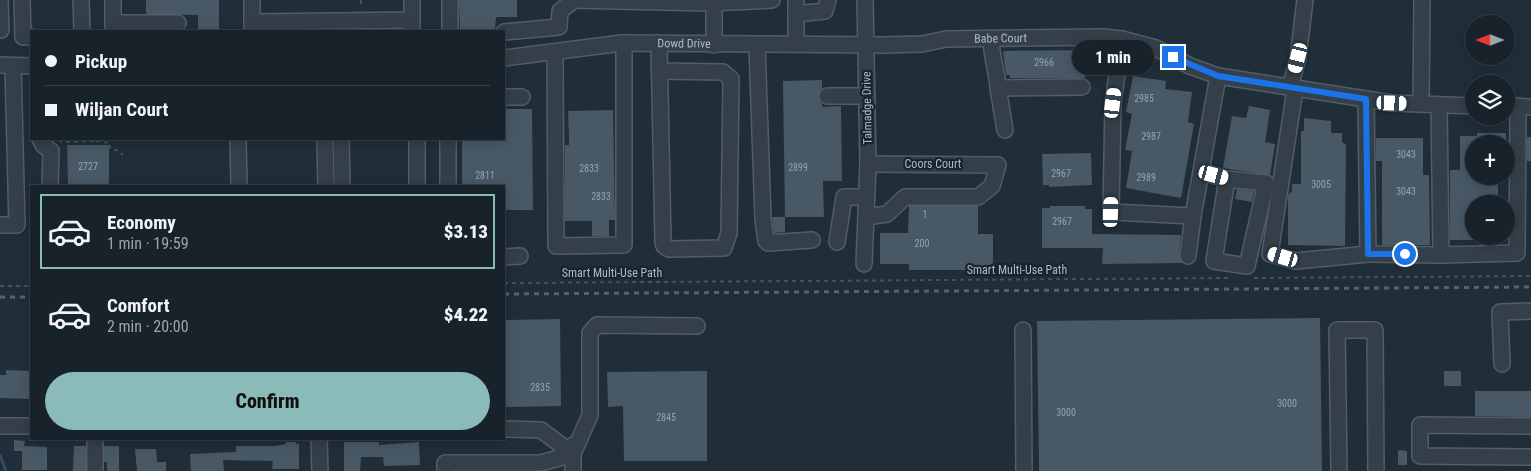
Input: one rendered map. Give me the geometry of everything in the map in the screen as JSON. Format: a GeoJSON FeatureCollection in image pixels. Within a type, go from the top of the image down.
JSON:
{"type":"FeatureCollection","features":[{"type":"Feature","properties":{"kind":"street"},"geometry":{"type":"LineString","coordinates":[[22,0],[24,37],[30,37]]}},
{"type":"Feature","properties":{"kind":"street"},"geometry":{"type":"LineString","coordinates":[[81,0],[82,30]]}},
{"type":"Feature","properties":{"kind":"street"},"geometry":{"type":"LineString","coordinates":[[113,0],[113,27],[178,23]]}},
{"type":"Feature","properties":{"kind":"street"},"geometry":{"type":"LineString","coordinates":[[252,0],[252,27],[412,26],[412,0]]}},
{"type":"Feature","properties":{"kind":"street"},"geometry":{"type":"LineString","coordinates":[[450,0],[450,30]]}},
{"type":"Feature","properties":{"kind":"street"},"geometry":{"type":"LineString","coordinates":[[505,32],[559,27],[560,11],[572,0],[710,2],[772,0]]}},
{"type":"Feature","properties":{"kind":"street"},"geometry":{"type":"LineString","coordinates":[[796,44],[796,7],[825,11],[828,0]]}},
{"type":"Feature","properties":{"kind":"street","name":"Talmadge Drive"},"geometry":{"type":"LineString","coordinates":[[864,264],[868,164],[865,0]]}},
{"type":"Feature","properties":{"kind":"street"},"geometry":{"type":"LineString","coordinates":[[1305,0],[1270,254],[1296,261],[1368,254],[1524,254],[1518,106]]}},
{"type":"Feature","properties":{"kind":"street"},"geometry":{"type":"LineString","coordinates":[[1421,104],[1422,0]]}},
{"type":"Feature","properties":{"kind":"street"},"geometry":{"type":"LineString","coordinates":[[0,1],[1,30]]}},
{"type":"Feature","properties":{"kind":"street"},"geometry":{"type":"LineString","coordinates":[[710,2],[714,45]]}},
{"type":"Feature","properties":{"kind":"street"},"geometry":{"type":"LineString","coordinates":[[991,38],[991,56],[997,69],[1005,130]]}},
{"type":"Feature","properties":{"kind":"street","name":"Babe Court"},"geometry":{"type":"LineString","coordinates":[[866,45],[922,44],[946,39],[991,38],[1128,40],[1156,48],[1190,66],[1218,76],[1366,99],[1465,106]]}},
{"type":"Feature","properties":{"kind":"street"},"geometry":{"type":"LineString","coordinates":[[1128,40],[1113,103],[1111,212],[1193,216]]}},
{"type":"Feature","properties":{"kind":"street"},"geometry":{"type":"LineString","coordinates":[[555,52],[556,246],[624,246],[624,43]]}},
{"type":"Feature","properties":{"kind":"street","name":"Dowd Drive"},"geometry":{"type":"LineString","coordinates":[[505,58],[624,43],[866,45]]}},
{"type":"Feature","properties":{"kind":"street"},"geometry":{"type":"LineString","coordinates":[[659,43],[659,71],[664,246],[669,249],[724,248],[729,233],[731,79],[723,72],[659,71]]}},
{"type":"Feature","properties":{"kind":"street"},"geometry":{"type":"LineString","coordinates":[[757,45],[763,219],[766,241],[768,243],[812,240]]}},
{"type":"Feature","properties":{"kind":"street"},"geometry":{"type":"LineString","coordinates":[[0,225],[17,225],[7,66],[30,66]]}},
{"type":"Feature","properties":{"kind":"street"},"geometry":{"type":"LineString","coordinates":[[1188,256],[1193,216],[1218,76]]}},
{"type":"Feature","properties":{"kind":"street"},"geometry":{"type":"LineString","coordinates":[[998,88],[1082,87]]}},
{"type":"Feature","properties":{"kind":"street"},"geometry":{"type":"LineString","coordinates":[[827,96],[867,96]]}},
{"type":"Feature","properties":{"kind":"street"},"geometry":{"type":"LineString","coordinates":[[505,97],[522,97]]}},
{"type":"Feature","properties":{"kind":"street"},"geometry":{"type":"LineString","coordinates":[[1366,99],[1368,254]]}},
{"type":"Feature","properties":{"kind":"street"},"geometry":{"type":"LineString","coordinates":[[1439,105],[1441,255]]}},
{"type":"Feature","properties":{"kind":"street"},"geometry":{"type":"LineString","coordinates":[[40,140],[43,145],[50,150],[50,185]]}},
{"type":"Feature","properties":{"kind":"street"},"geometry":{"type":"LineString","coordinates":[[238,140],[239,185]]}},
{"type":"Feature","properties":{"kind":"street"},"geometry":{"type":"LineString","coordinates":[[325,140],[326,185]]}},
{"type":"Feature","properties":{"kind":"street"},"geometry":{"type":"LineString","coordinates":[[341,140],[342,185]]}},
{"type":"Feature","properties":{"kind":"street"},"geometry":{"type":"LineString","coordinates":[[417,140],[417,185]]}},
{"type":"Feature","properties":{"kind":"street"},"geometry":{"type":"LineString","coordinates":[[448,140],[448,185]]}},
{"type":"Feature","properties":{"kind":"street","name":"Coors Court"},"geometry":{"type":"LineString","coordinates":[[866,217],[887,214],[905,197],[978,197],[992,186],[998,164],[868,164]]}},
{"type":"Feature","properties":{"kind":"street"},"geometry":{"type":"LineString","coordinates":[[1202,172],[1227,179],[1266,183],[1247,266],[1214,261],[1227,179]]}},
{"type":"Feature","properties":{"kind":"street"},"geometry":{"type":"LineString","coordinates":[[837,242],[844,197],[867,197]]}},
{"type":"Feature","properties":{"kind":"street"},"geometry":{"type":"LineString","coordinates":[[505,257],[520,256]]}},
{"type":"Feature","properties":{"kind":"street"},"geometry":{"type":"LineString","coordinates":[[1502,364],[1500,312],[1531,311]]}},
{"type":"Feature","properties":{"kind":"street"},"geometry":{"type":"LineString","coordinates":[[573,471],[573,449],[590,415],[589,341],[592,328],[597,325],[697,326]]}},
{"type":"Feature","properties":{"kind":"street"},"geometry":{"type":"LineString","coordinates":[[1023,330],[1024,471]]}},
{"type":"Feature","properties":{"kind":"street"},"geometry":{"type":"LineString","coordinates":[[1339,471],[1336,330],[1375,330],[1376,471]]}},
{"type":"Feature","properties":{"kind":"street"},"geometry":{"type":"LineString","coordinates":[[1531,426],[1420,425],[1420,456],[1531,457]]}},
{"type":"Feature","properties":{"kind":"street"},"geometry":{"type":"LineString","coordinates":[[1,426],[30,426]]}},
{"type":"Feature","properties":{"kind":"street"},"geometry":{"type":"LineString","coordinates":[[505,429],[541,430],[573,449]]}},
{"type":"Feature","properties":{"kind":"street"},"geometry":{"type":"LineString","coordinates":[[95,440],[95,471]]}},
{"type":"Feature","properties":{"kind":"street"},"geometry":{"type":"LineString","coordinates":[[319,440],[320,471]]}},
{"type":"Feature","properties":{"kind":"street"},"geometry":{"type":"LineString","coordinates":[[445,471],[446,463],[541,463],[573,449]]}},
{"type":"Feature","properties":{"kind":"path"},"geometry":{"type":"LineString","coordinates":[[361,0],[361,10]]}},
{"type":"Feature","properties":{"kind":"path"},"geometry":{"type":"LineString","coordinates":[[60,140],[61,142],[95,140],[110,143],[110,149],[122,154]]}},
{"type":"Feature","properties":{"kind":"path"},"geometry":{"type":"LineString","coordinates":[[1252,278],[1531,276]]}},
{"type":"Feature","properties":{"kind":"path","name":"Smart Multi-Use Path"},"geometry":{"type":"LineString","coordinates":[[505,283],[1232,278]]}},
{"type":"Feature","properties":{"kind":"path"},"geometry":{"type":"LineString","coordinates":[[0,286],[30,286]]}},
{"type":"Feature","properties":{"kind":"building"},"geometry":{"type":"Polygon","coordinates":[[[146,0],[219,0],[219,30],[198,30],[198,15],[146,14],[146,0]]]}},
{"type":"Feature","properties":{"kind":"building"},"geometry":{"type":"Polygon","coordinates":[[[459,0],[517,0],[517,17],[496,17],[495,30],[460,30],[459,0]]]}},
{"type":"Feature","properties":{"kind":"building"},"geometry":{"type":"Polygon","coordinates":[[[1092,50],[1092,71],[1086,71],[1085,78],[1010,78],[1010,75],[1006,75],[1003,51],[1092,50]]]}},
{"type":"Feature","properties":{"kind":"building"},"geometry":{"type":"Polygon","coordinates":[[[1133,76],[1166,81],[1165,89],[1192,92],[1188,122],[1194,124],[1181,198],[1126,188],[1132,151],[1125,150],[1132,114],[1126,112],[1133,76]]]}},
{"type":"Feature","properties":{"kind":"building"},"geometry":{"type":"Polygon","coordinates":[[[822,80],[822,88],[818,96],[823,107],[841,106],[842,181],[823,181],[824,217],[785,217],[783,81],[822,80]]]}},
{"type":"Feature","properties":{"kind":"building"},"geometry":{"type":"Polygon","coordinates":[[[1249,106],[1270,110],[1265,142],[1275,144],[1270,175],[1223,168],[1232,116],[1246,118],[1249,106]]]}},
{"type":"Feature","properties":{"kind":"building"},"geometry":{"type":"Polygon","coordinates":[[[505,109],[532,109],[533,210],[505,210],[505,185],[462,185],[462,140],[505,140],[505,109]]]}},
{"type":"Feature","properties":{"kind":"building"},"geometry":{"type":"Polygon","coordinates":[[[613,110],[615,220],[609,220],[609,236],[592,236],[592,221],[565,221],[565,145],[569,145],[568,111],[613,110]]]}},
{"type":"Feature","properties":{"kind":"building"},"geometry":{"type":"Polygon","coordinates":[[[1304,118],[1331,121],[1331,133],[1342,133],[1342,142],[1346,145],[1345,246],[1288,245],[1288,196],[1292,192],[1292,184],[1301,184],[1301,131],[1304,131],[1304,118]]]}},
{"type":"Feature","properties":{"kind":"building"},"geometry":{"type":"Polygon","coordinates":[[[1477,133],[1506,133],[1506,135],[1477,135],[1477,133]]]}},
{"type":"Feature","properties":{"kind":"building"},"geometry":{"type":"Polygon","coordinates":[[[1460,136],[1465,136],[1465,185],[1498,185],[1498,195],[1465,195],[1465,240],[1450,240],[1450,170],[1460,170],[1460,136]]]}},
{"type":"Feature","properties":{"kind":"building"},"geometry":{"type":"Polygon","coordinates":[[[1527,137],[1531,137],[1531,161],[1527,161],[1527,137]]]}},
{"type":"Feature","properties":{"kind":"building"},"geometry":{"type":"Polygon","coordinates":[[[1376,138],[1423,138],[1423,175],[1429,175],[1430,245],[1382,245],[1382,161],[1376,161],[1376,138]]]}},
{"type":"Feature","properties":{"kind":"building"},"geometry":{"type":"Polygon","coordinates":[[[67,145],[109,145],[109,185],[68,185],[67,145]]]}},
{"type":"Feature","properties":{"kind":"building"},"geometry":{"type":"Polygon","coordinates":[[[1091,153],[1092,185],[1049,187],[1049,185],[1043,185],[1042,154],[1091,153]]]}},
{"type":"Feature","properties":{"kind":"building"},"geometry":{"type":"Polygon","coordinates":[[[1237,189],[1254,191],[1252,202],[1235,199],[1237,189]]]}},
{"type":"Feature","properties":{"kind":"building"},"geometry":{"type":"Polygon","coordinates":[[[909,206],[978,206],[978,234],[993,234],[993,270],[909,270],[909,264],[880,264],[880,233],[908,233],[909,206]]]}},
{"type":"Feature","properties":{"kind":"building"},"geometry":{"type":"Polygon","coordinates":[[[1050,206],[1085,206],[1085,209],[1092,209],[1092,234],[1181,235],[1179,255],[1182,263],[1102,264],[1103,248],[1042,248],[1042,208],[1050,208],[1050,206]]]}},
{"type":"Feature","properties":{"kind":"building"},"geometry":{"type":"Polygon","coordinates":[[[772,217],[785,217],[785,232],[774,233],[772,217]]]}},
{"type":"Feature","properties":{"kind":"building"},"geometry":{"type":"Polygon","coordinates":[[[1320,318],[1322,471],[1039,471],[1037,321],[1320,318]]]}},
{"type":"Feature","properties":{"kind":"building"},"geometry":{"type":"Polygon","coordinates":[[[560,319],[561,406],[505,407],[505,320],[560,319]]]}},
{"type":"Feature","properties":{"kind":"building"},"geometry":{"type":"Polygon","coordinates":[[[6,370],[30,371],[30,399],[0,398],[0,375],[6,375],[6,370]]]}},
{"type":"Feature","properties":{"kind":"building"},"geometry":{"type":"Polygon","coordinates":[[[707,371],[707,461],[624,461],[623,406],[608,407],[607,372],[707,371]]]}},
{"type":"Feature","properties":{"kind":"building"},"geometry":{"type":"Polygon","coordinates":[[[1444,371],[1461,371],[1461,386],[1444,386],[1444,371]]]}},
{"type":"Feature","properties":{"kind":"building"},"geometry":{"type":"Polygon","coordinates":[[[1475,391],[1531,391],[1531,417],[1475,416],[1475,391]]]}},
{"type":"Feature","properties":{"kind":"building"},"geometry":{"type":"Polygon","coordinates":[[[14,440],[25,441],[24,446],[47,447],[47,470],[22,470],[22,451],[14,451],[14,440]]]}},
{"type":"Feature","properties":{"kind":"building"},"geometry":{"type":"Polygon","coordinates":[[[286,442],[296,442],[296,444],[299,444],[299,469],[272,469],[273,461],[223,460],[224,471],[191,471],[190,454],[236,452],[236,446],[275,446],[286,444],[286,442]]]}},
{"type":"Feature","properties":{"kind":"building"},"geometry":{"type":"Polygon","coordinates":[[[344,442],[379,442],[379,445],[419,442],[420,465],[384,466],[383,457],[361,457],[360,471],[344,471],[344,442]]]}},
{"type":"Feature","properties":{"kind":"building"},"geometry":{"type":"Polygon","coordinates":[[[74,446],[86,446],[86,471],[73,471],[74,446]]]}},
{"type":"Feature","properties":{"kind":"building"},"geometry":{"type":"Polygon","coordinates":[[[104,446],[119,446],[119,471],[107,471],[107,462],[104,462],[104,446]]]}},
{"type":"Feature","properties":{"kind":"building"},"geometry":{"type":"Polygon","coordinates":[[[135,449],[156,449],[157,462],[166,462],[166,471],[137,471],[135,449]]]}},
{"type":"Feature","properties":{"kind":"building"},"geometry":{"type":"Polygon","coordinates":[[[1398,450],[1407,451],[1407,465],[1398,465],[1398,450]]]}},
{"type":"Feature","properties":{"kind":"waterway"},"geometry":{"type":"LineString","coordinates":[[0,455],[6,471]]}},
{"type":"Feature","properties":{"kind":"railway"},"geometry":{"type":"LineString","coordinates":[[505,294],[1531,287]]}},
{"type":"Feature","properties":{"kind":"railway"},"geometry":{"type":"LineString","coordinates":[[0,297],[30,297]]}},
{"type":"Feature","properties":{"kind":"route"},"geometry":{"type":"LineString","coordinates":[[1173,57],[1190,66],[1218,76],[1366,99],[1368,254],[1405,254]]}}]}
